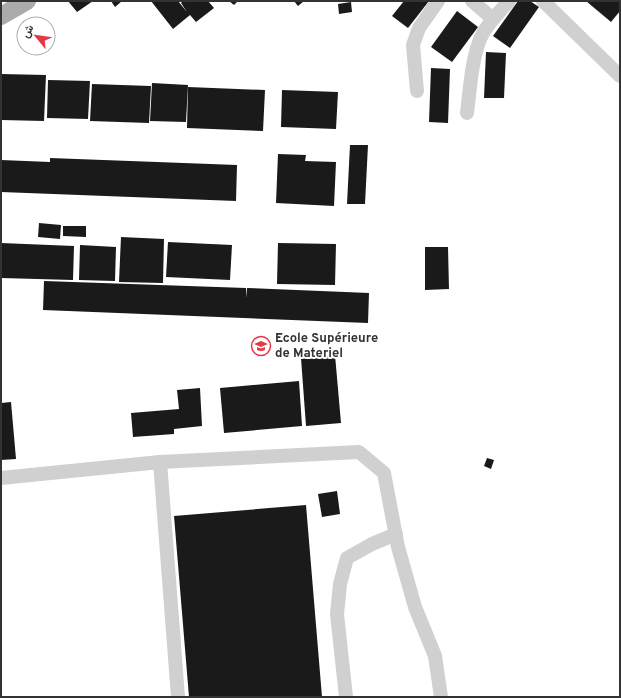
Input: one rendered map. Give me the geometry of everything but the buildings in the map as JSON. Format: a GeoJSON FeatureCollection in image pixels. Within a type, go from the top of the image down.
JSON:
{"type":"FeatureCollection","features":[{"type":"Feature","properties":{"kind":"main road"},"geometry":{"type":"LineString","coordinates":[[2,11],[27,1]]}},
{"type":"Feature","properties":{"kind":"street"},"geometry":{"type":"LineString","coordinates":[[417,92],[413,45],[419,28],[438,1]]}},
{"type":"Feature","properties":{"kind":"street"},"geometry":{"type":"LineString","coordinates":[[472,1],[493,19]]}},
{"type":"Feature","properties":{"kind":"street"},"geometry":{"type":"LineString","coordinates":[[466,112],[476,51],[483,33],[509,1]]}},
{"type":"Feature","properties":{"kind":"street"},"geometry":{"type":"LineString","coordinates":[[543,1],[620,76]]}},
{"type":"Feature","properties":{"kind":"street"},"geometry":{"type":"LineString","coordinates":[[1,478],[160,462],[359,452],[384,473],[396,534],[415,607],[435,656],[441,697]]}},
{"type":"Feature","properties":{"kind":"street"},"geometry":{"type":"LineString","coordinates":[[160,462],[178,697]]}},
{"type":"Feature","properties":{"kind":"street"},"geometry":{"type":"LineString","coordinates":[[346,697],[337,614],[340,584],[347,558],[372,544],[396,534]]}},
{"type":"Feature","properties":{"kind":"place","name":"Ecole Supérieure de Materiel"},"geometry":{"type":"Point","coordinates":[261,346]}}]}
